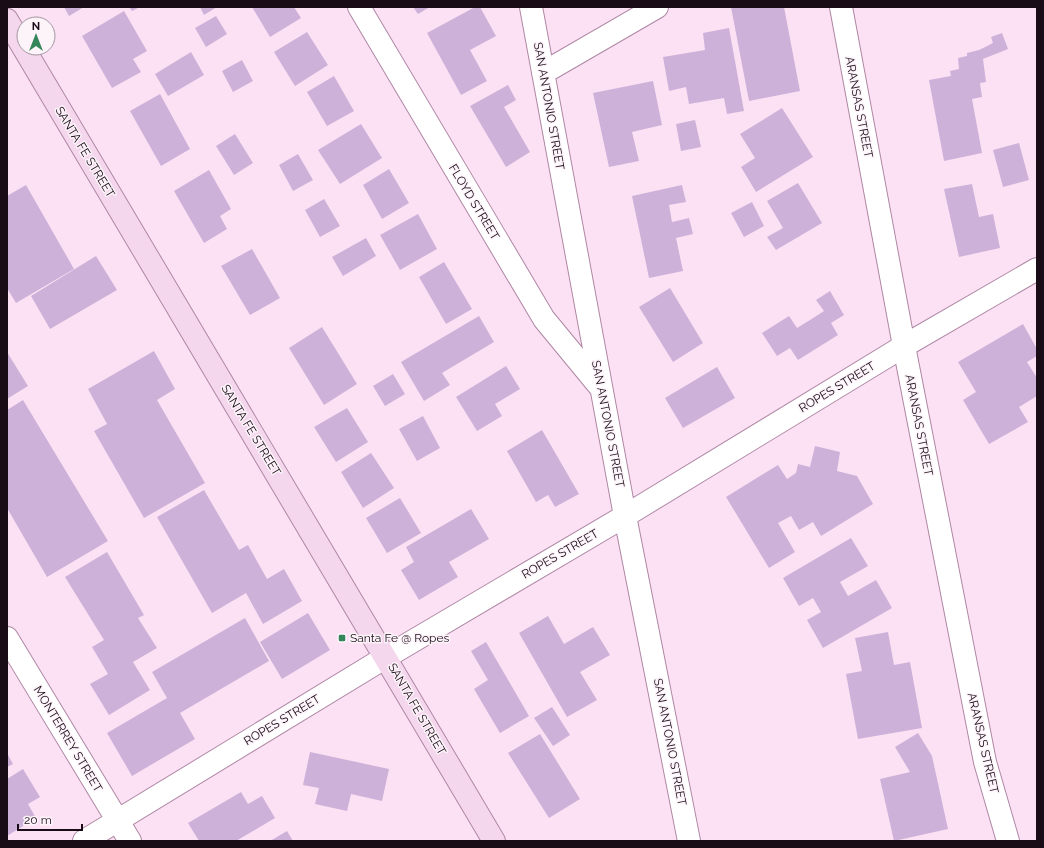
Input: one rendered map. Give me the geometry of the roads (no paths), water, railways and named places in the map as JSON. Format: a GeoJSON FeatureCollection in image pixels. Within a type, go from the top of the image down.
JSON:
{"type":"FeatureCollection","features":[{"type":"Feature","properties":{"kind":"main road","name":"SANTA FE STREET"},"geometry":{"type":"LineString","coordinates":[[7,20],[494,841]]}},
{"type":"Feature","properties":{"kind":"street","name":"FLOYD STREET"},"geometry":{"type":"LineString","coordinates":[[359,7],[544,319],[602,388]]}},
{"type":"Feature","properties":{"kind":"street","name":"SAN ANTONIO STREET"},"geometry":{"type":"LineString","coordinates":[[531,7],[625,516],[689,841]]}},
{"type":"Feature","properties":{"kind":"street"},"geometry":{"type":"LineString","coordinates":[[543,72],[656,7]]}},
{"type":"Feature","properties":{"kind":"street","name":"ARANSAS STREET"},"geometry":{"type":"LineString","coordinates":[[840,7],[985,762],[1008,841]]}},
{"type":"Feature","properties":{"kind":"street","name":"ROPES STREET"},"geometry":{"type":"LineString","coordinates":[[84,841],[386,657],[625,516],[904,346],[1037,269]]}},
{"type":"Feature","properties":{"kind":"street","name":"MONTERREY STREET"},"geometry":{"type":"LineString","coordinates":[[7,638],[130,841]]}},
{"type":"Feature","properties":{"kind":"place","name":"Santa Fe @ Ropes"},"geometry":{"type":"Point","coordinates":[342,638]}}]}
